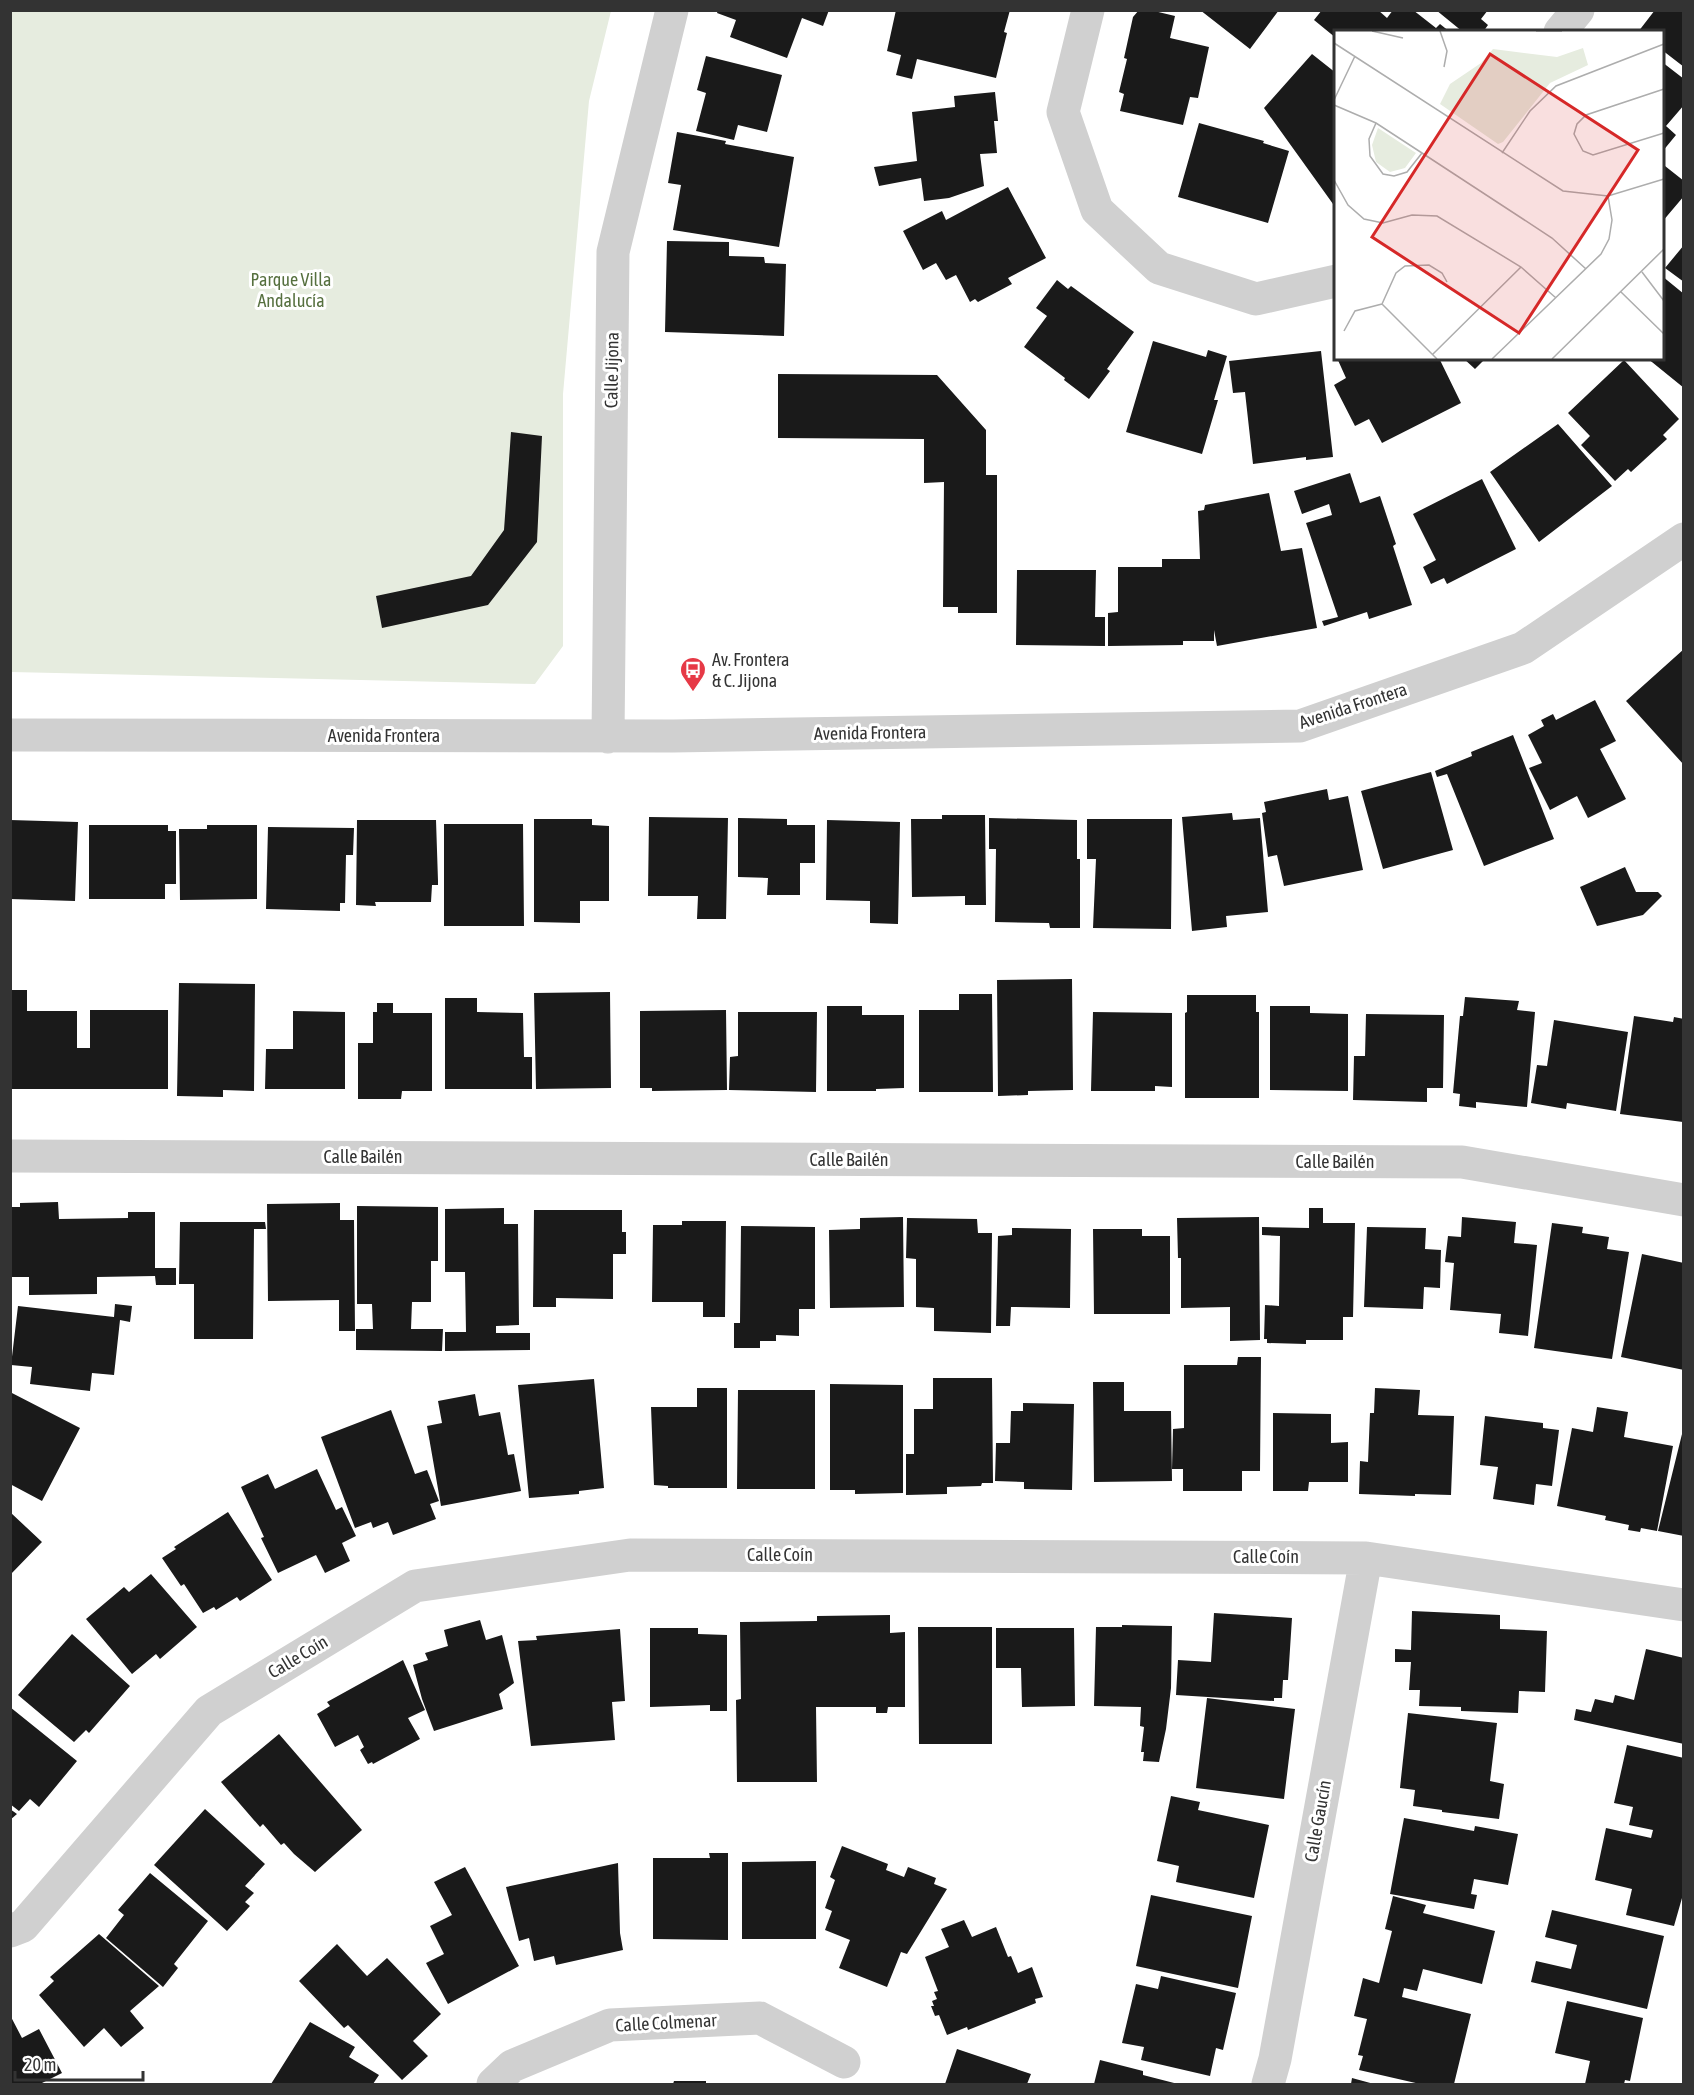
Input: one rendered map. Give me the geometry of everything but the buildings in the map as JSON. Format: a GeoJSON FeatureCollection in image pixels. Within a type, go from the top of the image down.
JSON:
{"type":"FeatureCollection","features":[{"type":"Feature","properties":{"kind":"street","name":"Calle Jijona"},"geometry":{"type":"LineString","coordinates":[[608,736],[613,252],[672,10]]}},
{"type":"Feature","properties":{"kind":"street"},"geometry":{"type":"LineString","coordinates":[[1088,10],[1063,112],[1097,210],[1159,268],[1257,299],[1334,281]]}},
{"type":"Feature","properties":{"kind":"street"},"geometry":{"type":"LineString","coordinates":[[1562,30],[1578,10]]}},
{"type":"Feature","properties":{"kind":"street","name":"Avenida Frontera"},"geometry":{"type":"LineString","coordinates":[[10,735],[608,736],[1300,726],[1523,648],[1683,539]]}},
{"type":"Feature","properties":{"kind":"street","name":"Calle Bailén"},"geometry":{"type":"LineString","coordinates":[[10,1156],[1462,1162],[1683,1200]]}},
{"type":"Feature","properties":{"kind":"street","name":"Calle Coín"},"geometry":{"type":"LineString","coordinates":[[10,1931],[23,1926],[209,1711],[415,1586],[630,1555],[1366,1558],[1683,1605]]}},
{"type":"Feature","properties":{"kind":"street","name":"Calle Gaucín"},"geometry":{"type":"LineString","coordinates":[[1268,2085],[1275,2060],[1366,1558]]}},
{"type":"Feature","properties":{"kind":"street","name":"Calle Colmenar"},"geometry":{"type":"LineString","coordinates":[[493,2085],[512,2066],[610,2025],[760,2018],[844,2062]]}},
{"type":"Feature","properties":{"kind":"green space","name":"Parque Villa Andalucía"},"geometry":{"type":"Polygon","coordinates":[[[11,11],[611,11],[589,101],[563,394],[563,646],[535,684],[11,672],[11,11]]]}},
{"type":"Feature","properties":{"kind":"place","name":"Av. Frontera & C. Jijona"},"geometry":{"type":"Point","coordinates":[693,693]}}]}
